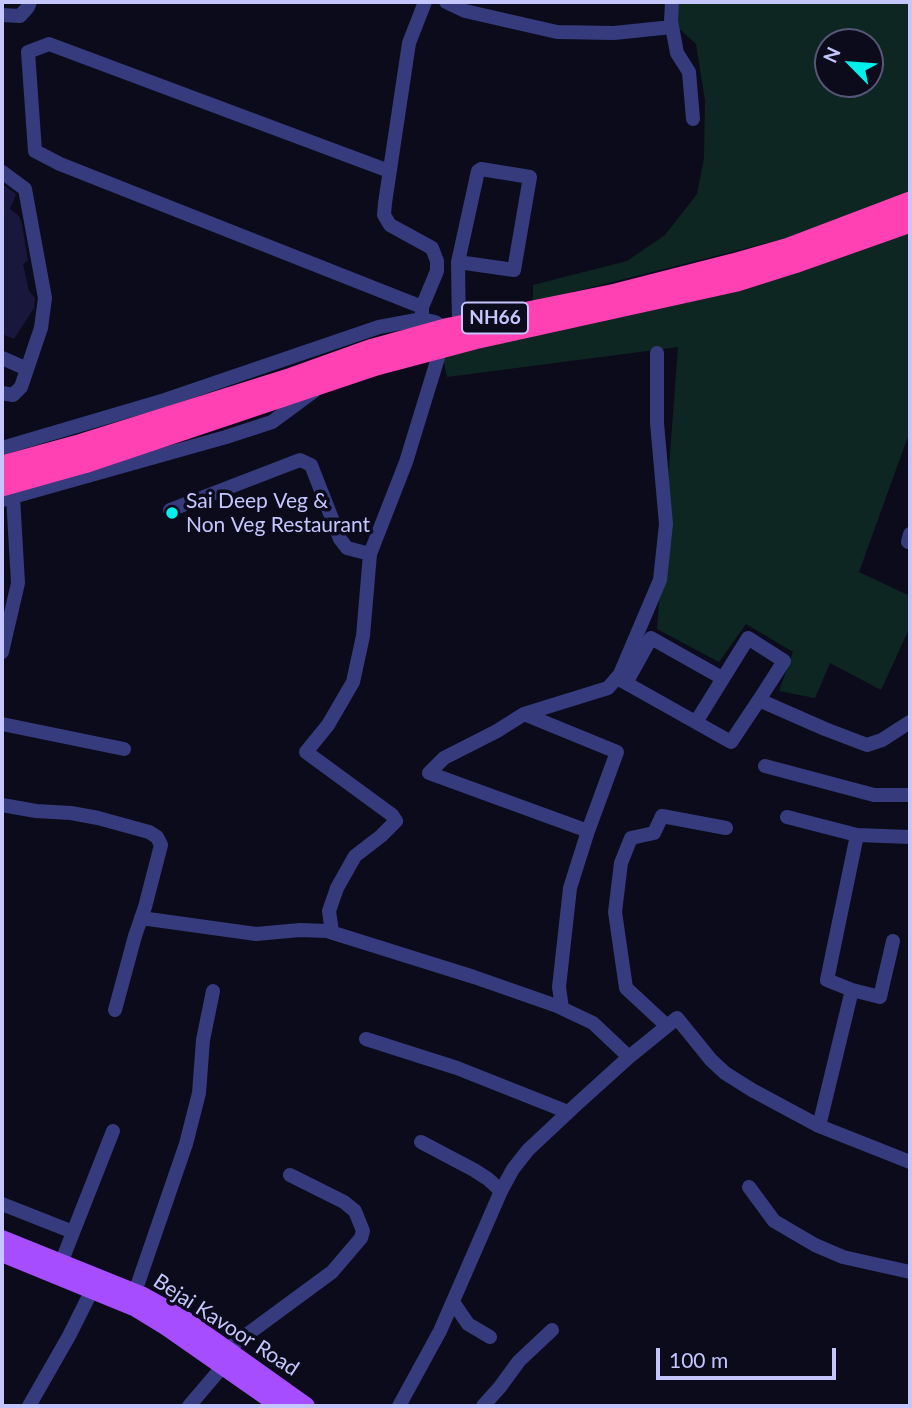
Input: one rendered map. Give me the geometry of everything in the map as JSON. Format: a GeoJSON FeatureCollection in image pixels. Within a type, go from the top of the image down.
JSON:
{"type":"FeatureCollection","features":[{"type":"Feature","properties":{"kind":"highway","name":"NH66"},"geometry":{"type":"LineString","coordinates":[[6,494],[83,454],[373,349],[448,334],[733,264],[789,248],[910,202]]}},
{"type":"Feature","properties":{"kind":"highway","name":"NH66"},"geometry":{"type":"LineString","coordinates":[[2,466],[83,454],[326,382],[376,365],[448,334],[474,339],[737,281],[794,264],[910,222]]}},
{"type":"Feature","properties":{"kind":"main road","name":"Bejai Kavoor Road"},"geometry":{"type":"LineString","coordinates":[[2,1239],[135,1292],[181,1317],[280,1406]]}},
{"type":"Feature","properties":{"kind":"main road","name":"Bejai Kavoor Road"},"geometry":{"type":"LineString","coordinates":[[2,1253],[136,1308],[305,1406]]}},
{"type":"Feature","properties":{"kind":"street"},"geometry":{"type":"LineString","coordinates":[[2,15],[20,16],[30,2]]}},
{"type":"Feature","properties":{"kind":"street"},"geometry":{"type":"LineString","coordinates":[[422,313],[437,271],[437,261],[432,248],[390,225],[384,215],[409,43],[425,2]]}},
{"type":"Feature","properties":{"kind":"street"},"geometry":{"type":"LineString","coordinates":[[446,2],[465,10],[557,32],[614,33],[672,27]]}},
{"type":"Feature","properties":{"kind":"street"},"geometry":{"type":"LineString","coordinates":[[673,2],[671,21],[677,54],[689,72],[692,119]]}},
{"type":"Feature","properties":{"kind":"street"},"geometry":{"type":"LineString","coordinates":[[389,171],[49,44],[28,52],[35,150],[60,164],[422,313],[448,334]]}},
{"type":"Feature","properties":{"kind":"street"},"geometry":{"type":"LineString","coordinates":[[332,932],[329,911],[337,888],[355,856],[396,821],[392,815],[306,752],[328,725],[353,682],[363,636],[370,554],[406,462],[448,334],[458,262],[478,171],[530,177],[514,270],[458,262]]}},
{"type":"Feature","properties":{"kind":"street"},"geometry":{"type":"LineString","coordinates":[[2,172],[25,189],[45,298],[41,327],[21,387],[13,395],[2,393]]}},
{"type":"Feature","properties":{"kind":"street"},"geometry":{"type":"LineString","coordinates":[[2,448],[165,400],[422,313]]}},
{"type":"Feature","properties":{"kind":"street"},"geometry":{"type":"LineString","coordinates":[[657,353],[657,423],[666,524],[660,580],[620,674],[622,680],[731,742],[784,661],[748,638],[696,722]]}},
{"type":"Feature","properties":{"kind":"street"},"geometry":{"type":"LineString","coordinates":[[2,358],[27,369]]}},
{"type":"Feature","properties":{"kind":"street"},"geometry":{"type":"LineString","coordinates":[[2,652],[18,583],[6,494],[226,437],[272,422],[326,382]]}},
{"type":"Feature","properties":{"kind":"street"},"geometry":{"type":"LineString","coordinates":[[170,510],[300,460],[311,465],[340,539],[347,548],[370,554]]}},
{"type":"Feature","properties":{"kind":"street"},"geometry":{"type":"LineString","coordinates":[[588,831],[429,773],[444,758],[524,714],[608,688],[622,680],[651,638],[722,678]]}},
{"type":"Feature","properties":{"kind":"street"},"geometry":{"type":"LineString","coordinates":[[759,700],[867,745],[882,740],[910,722]]}},
{"type":"Feature","properties":{"kind":"street"},"geometry":{"type":"LineString","coordinates":[[524,714],[617,752],[570,888],[559,987],[562,1008]]}},
{"type":"Feature","properties":{"kind":"street"},"geometry":{"type":"LineString","coordinates":[[2,724],[124,749]]}},
{"type":"Feature","properties":{"kind":"street"},"geometry":{"type":"LineString","coordinates":[[765,766],[874,795],[910,795]]}},
{"type":"Feature","properties":{"kind":"street"},"geometry":{"type":"LineString","coordinates":[[2,805],[98,818],[149,832],[157,837],[161,845],[114,1010]]}},
{"type":"Feature","properties":{"kind":"street"},"geometry":{"type":"LineString","coordinates":[[667,1026],[626,988],[615,912],[621,863],[631,838],[654,833],[662,816],[726,828]]}},
{"type":"Feature","properties":{"kind":"street"},"geometry":{"type":"LineString","coordinates":[[787,817],[857,835],[910,837]]}},
{"type":"Feature","properties":{"kind":"street"},"geometry":{"type":"LineString","coordinates":[[857,835],[827,980],[880,997],[893,941]]}},
{"type":"Feature","properties":{"kind":"street"},"geometry":{"type":"LineString","coordinates":[[141,918],[256,934],[300,930],[332,932],[562,1008],[593,1023],[629,1057]]}},
{"type":"Feature","properties":{"kind":"street"},"geometry":{"type":"LineString","coordinates":[[819,1126],[852,990]]}},
{"type":"Feature","properties":{"kind":"street"},"geometry":{"type":"LineString","coordinates":[[135,1292],[190,1131],[199,1093],[203,1040],[213,991]]}},
{"type":"Feature","properties":{"kind":"street"},"geometry":{"type":"LineString","coordinates":[[400,1406],[440,1331],[513,1169],[528,1150],[568,1112],[677,1018],[725,1073],[774,1103],[819,1126],[909,1159]]}},
{"type":"Feature","properties":{"kind":"street"},"geometry":{"type":"LineString","coordinates":[[366,1039],[457,1068],[568,1112]]}},
{"type":"Feature","properties":{"kind":"street"},"geometry":{"type":"LineString","coordinates":[[61,1263],[113,1131]]}},
{"type":"Feature","properties":{"kind":"street"},"geometry":{"type":"LineString","coordinates":[[421,1142],[474,1170],[501,1191]]}},
{"type":"Feature","properties":{"kind":"street"},"geometry":{"type":"LineString","coordinates":[[189,1406],[225,1358],[332,1272],[361,1238],[363,1231],[355,1211],[344,1202],[290,1175]]}},
{"type":"Feature","properties":{"kind":"street"},"geometry":{"type":"LineString","coordinates":[[749,1187],[774,1222],[815,1245],[843,1257],[910,1272]]}},
{"type":"Feature","properties":{"kind":"street"},"geometry":{"type":"LineString","coordinates":[[2,1204],[73,1232]]}},
{"type":"Feature","properties":{"kind":"street"},"geometry":{"type":"LineString","coordinates":[[29,1406],[92,1290]]}},
{"type":"Feature","properties":{"kind":"street"},"geometry":{"type":"LineString","coordinates":[[453,1302],[468,1324],[490,1337]]}},
{"type":"Feature","properties":{"kind":"street"},"geometry":{"type":"LineString","coordinates":[[483,1406],[519,1361],[552,1329]]}},
{"type":"Feature","properties":{"kind":"green space"},"geometry":{"type":"Polygon","coordinates":[[[673,2],[910,2],[910,207],[533,302],[533,285],[627,261],[665,235],[697,194],[704,158],[705,100],[696,44],[671,21],[673,2]]]}},
{"type":"Feature","properties":{"kind":"green space"},"geometry":{"type":"Polygon","coordinates":[[[910,222],[910,431],[859,572],[910,596],[910,627],[881,690],[830,663],[815,698],[779,691],[793,652],[746,624],[719,662],[657,629],[678,347],[447,377],[441,348],[910,222]]]}},
{"type":"Feature","properties":{"kind":"building"},"geometry":{"type":"Polygon","coordinates":[[[2,184],[16,194],[10,209],[19,216],[22,224],[28,261],[23,264],[29,291],[35,298],[34,308],[14,339],[2,334],[2,184]]]}},
{"type":"Feature","properties":{"kind":"place","name":"Sai Deep Veg & Non Veg Restaurant"},"geometry":{"type":"Point","coordinates":[172,513]}}]}
